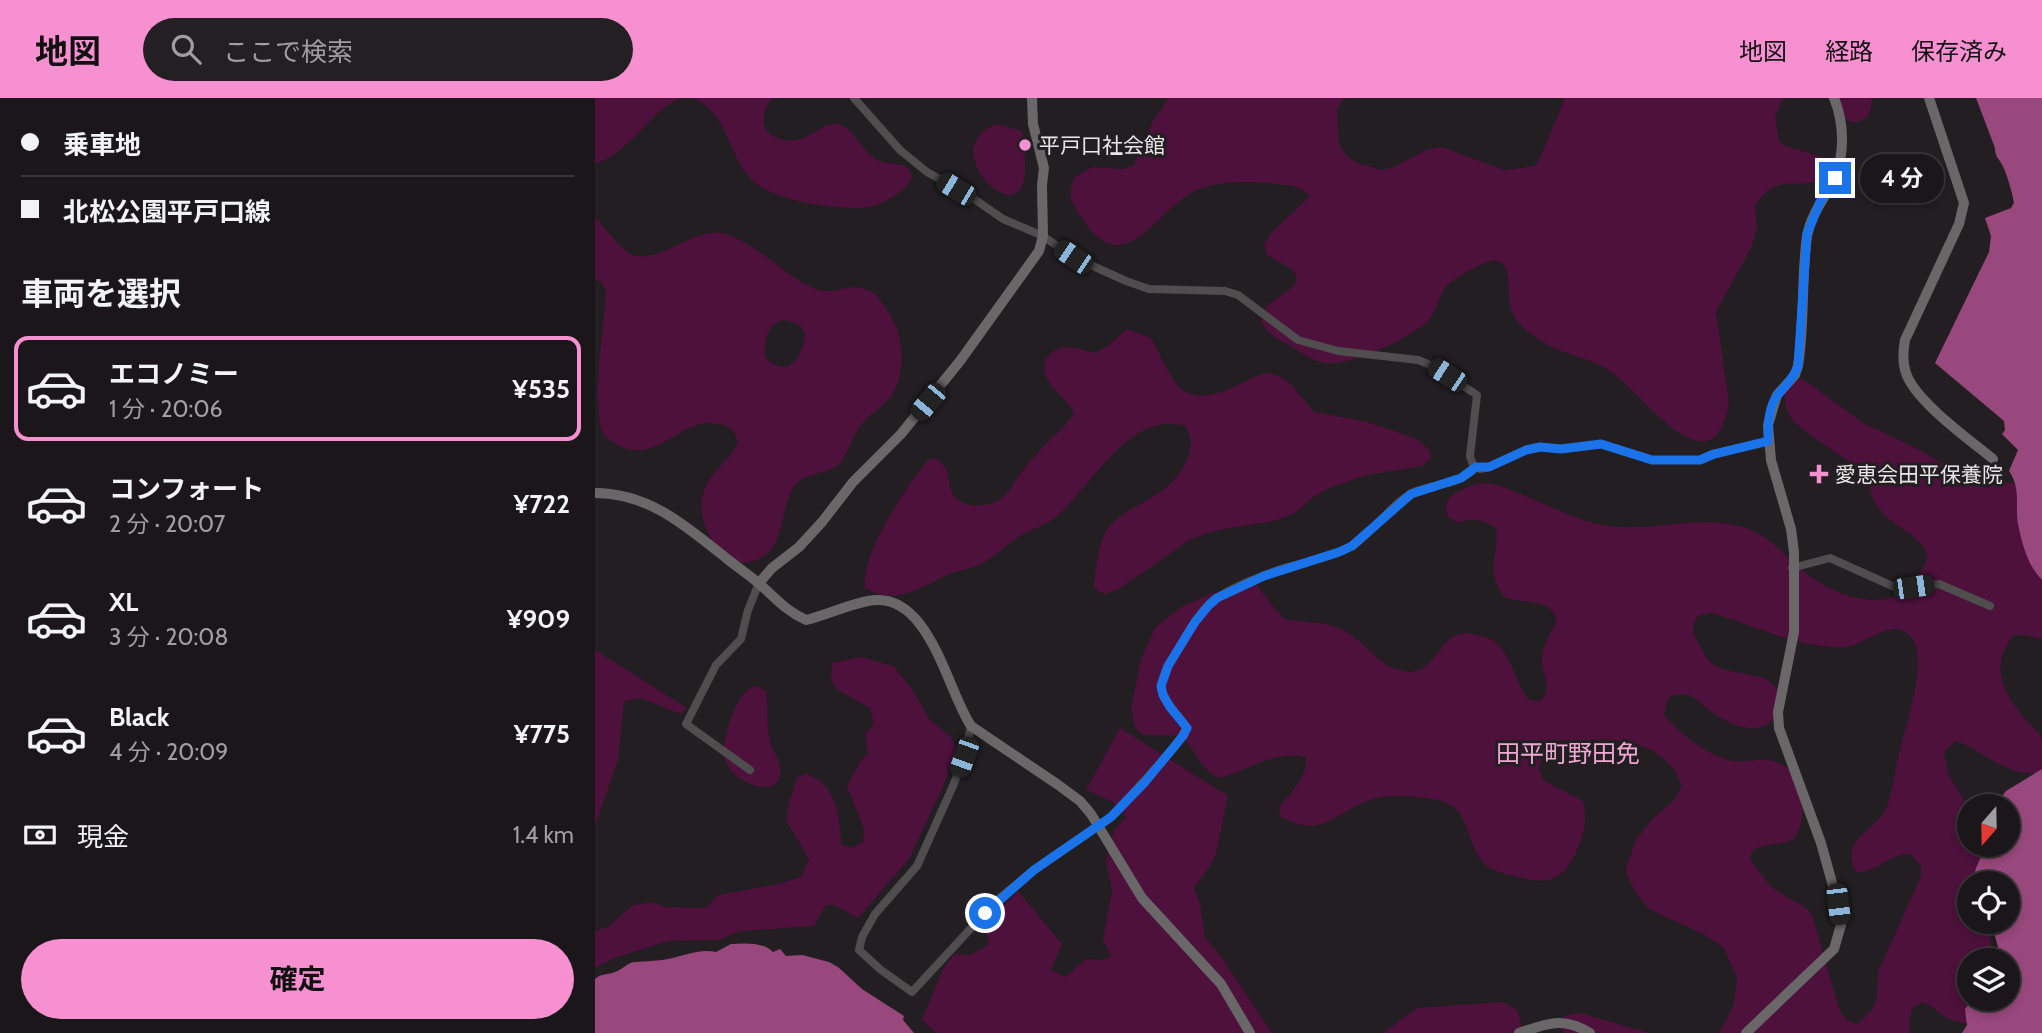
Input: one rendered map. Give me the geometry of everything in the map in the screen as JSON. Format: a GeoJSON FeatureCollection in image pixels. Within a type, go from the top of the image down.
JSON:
{"type":"FeatureCollection","features":[{"type":"Feature","properties":{"kind":"main road"},"geometry":{"type":"LineString","coordinates":[[759,583],[772,568],[799,547],[853,482],[937,391],[1031,264],[1043,236],[1044,168],[1033,124],[1033,98]]}},
{"type":"Feature","properties":{"kind":"main road"},"geometry":{"type":"LineString","coordinates":[[1746,1033],[1834,949],[1841,925],[1821,843],[1779,728],[1778,712],[1794,632],[1794,552],[1791,529],[1770,460],[1768,441],[1768,425],[1777,395],[1795,375],[1798,366],[1807,234],[1820,202],[1835,178],[1842,152],[1842,130],[1834,98]]}},
{"type":"Feature","properties":{"kind":"main road"},"geometry":{"type":"LineString","coordinates":[[1929,98],[1964,203],[1905,340],[1905,371],[1909,382],[1924,400],[1993,459]]}},
{"type":"Feature","properties":{"kind":"main road"},"geometry":{"type":"LineString","coordinates":[[595,493],[640,500],[659,508],[692,529],[759,583],[777,602],[806,620],[870,600],[880,600],[905,608],[922,624],[971,726],[1080,801],[1100,825],[1142,898],[1221,984],[1250,1033]]}},
{"type":"Feature","properties":{"kind":"main road"},"geometry":{"type":"LineString","coordinates":[[1519,1033],[1554,1023],[1569,1023],[1590,1033]]}},
{"type":"Feature","properties":{"kind":"street"},"geometry":{"type":"LineString","coordinates":[[854,98],[900,150],[927,172],[967,194],[1003,219],[1043,236],[1073,257],[1149,289],[1225,291],[1238,295],[1280,329],[1316,347],[1413,359],[1433,366],[1477,395],[1470,456],[1476,467]]}},
{"type":"Feature","properties":{"kind":"street"},"geometry":{"type":"LineString","coordinates":[[971,726],[964,757],[953,786],[917,866],[912,875],[885,900],[862,937],[859,950],[912,992],[998,899],[1034,870],[1111,817],[1173,749],[1187,728],[1170,707],[1161,686],[1168,666],[1195,622],[1217,598],[1264,576],[1352,546],[1411,494],[1461,478],[1476,467],[1489,467],[1526,450],[1601,444],[1652,460],[1700,460],[1768,441]]}},
{"type":"Feature","properties":{"kind":"street"},"geometry":{"type":"LineString","coordinates":[[1792,568],[1830,558],[1899,589],[1938,584],[1990,606]]}},
{"type":"Feature","properties":{"kind":"street"},"geometry":{"type":"LineString","coordinates":[[750,770],[686,724],[716,665],[741,639],[748,610],[759,583]]}},
{"type":"Feature","properties":{"kind":"shaded area"},"geometry":{"type":"Polygon","coordinates":[[[595,98],[681,98],[660,112],[620,150],[595,164],[595,98]]]}},
{"type":"Feature","properties":{"kind":"shaded area"},"geometry":{"type":"Polygon","coordinates":[[[692,98],[772,98],[765,110],[764,119],[765,128],[772,136],[797,140],[825,126],[838,124],[849,130],[877,160],[903,165],[912,178],[896,195],[865,208],[801,202],[772,193],[751,179],[713,113],[692,98]]]}},
{"type":"Feature","properties":{"kind":"shaded area"},"geometry":{"type":"Polygon","coordinates":[[[1169,98],[1344,98],[1337,111],[1339,144],[1347,156],[1357,163],[1381,170],[1394,167],[1426,150],[1442,147],[1504,170],[1535,166],[1565,98],[1783,98],[1775,117],[1779,141],[1786,146],[1821,157],[1827,165],[1826,173],[1819,179],[1779,185],[1772,188],[1755,205],[1757,228],[1751,248],[1716,312],[1729,403],[1720,430],[1707,441],[1692,439],[1674,429],[1607,369],[1540,341],[1529,333],[1513,315],[1507,274],[1499,261],[1486,262],[1453,281],[1445,288],[1428,321],[1420,328],[1364,356],[1326,363],[1311,359],[1280,340],[1267,330],[1262,316],[1269,305],[1295,284],[1297,278],[1293,270],[1267,255],[1264,244],[1272,232],[1309,197],[1298,188],[1255,182],[1211,186],[1191,193],[1138,238],[1125,244],[1111,244],[1096,236],[1073,203],[1071,190],[1074,178],[1092,167],[1122,169],[1133,166],[1153,121],[1169,98]]]}},
{"type":"Feature","properties":{"kind":"shaded area"},"geometry":{"type":"Polygon","coordinates":[[[1833,98],[1872,98],[1866,118],[1853,122],[1847,121],[1833,98]]]}},
{"type":"Feature","properties":{"kind":"shaded area"},"geometry":{"type":"Polygon","coordinates":[[[1976,98],[2042,98],[2042,580],[2029,561],[2020,532],[2016,490],[2009,471],[2018,450],[2002,434],[2005,430],[2004,421],[1935,363],[1989,252],[1991,236],[1985,218],[2011,208],[2014,203],[2007,177],[1996,155],[1976,98]]]}},
{"type":"Feature","properties":{"kind":"shaded area"},"geometry":{"type":"Polygon","coordinates":[[[997,124],[1022,131],[1023,135],[1025,164],[1022,186],[1012,194],[1000,192],[987,182],[977,168],[974,151],[979,136],[997,124]]]}},
{"type":"Feature","properties":{"kind":"shaded area"},"geometry":{"type":"Polygon","coordinates":[[[595,217],[619,244],[633,255],[655,254],[703,234],[715,232],[749,245],[813,288],[829,291],[858,287],[875,293],[893,319],[901,344],[901,366],[893,392],[861,425],[836,467],[797,483],[788,499],[774,545],[756,561],[743,563],[720,551],[705,527],[702,513],[702,499],[708,482],[738,442],[730,428],[721,424],[705,423],[643,450],[620,446],[602,432],[598,379],[606,291],[602,283],[595,278],[595,217]],[[778,322],[770,329],[766,339],[765,357],[780,367],[793,363],[804,340],[804,331],[791,322],[778,322]]]}},
{"type":"Feature","properties":{"kind":"shaded area"},"geometry":{"type":"Polygon","coordinates":[[[1127,329],[1151,338],[1172,378],[1189,393],[1200,396],[1215,394],[1269,373],[1291,384],[1314,412],[1364,421],[1419,440],[1431,452],[1430,459],[1422,466],[1367,475],[1329,488],[1295,513],[1274,521],[1218,530],[1191,539],[1119,589],[1105,594],[1094,586],[1099,551],[1105,533],[1121,516],[1168,486],[1188,457],[1190,439],[1185,426],[1164,424],[1146,429],[1128,441],[1053,519],[1020,536],[985,562],[898,595],[884,595],[865,588],[865,574],[877,540],[898,503],[928,460],[934,458],[945,467],[953,494],[962,502],[980,505],[998,500],[1074,413],[1047,379],[1044,364],[1048,356],[1065,347],[1096,353],[1127,329]]]}},
{"type":"Feature","properties":{"kind":"shaded area"},"geometry":{"type":"Polygon","coordinates":[[[1803,379],[1863,423],[1956,471],[1972,477],[2029,486],[2042,521],[2042,639],[2014,635],[2006,646],[2000,668],[2001,678],[2010,698],[2041,737],[2042,773],[2017,772],[1956,741],[1944,752],[1948,774],[1960,794],[1957,794],[1957,858],[1993,858],[1992,871],[1957,871],[1957,934],[1990,934],[1991,948],[1957,948],[1957,1011],[1985,1011],[1980,1025],[1950,1019],[1922,1002],[1912,1009],[1910,1033],[1719,1033],[1734,1005],[1737,978],[1724,948],[1705,935],[1649,909],[1635,892],[1627,875],[1627,865],[1636,840],[1653,818],[1674,800],[1682,786],[1666,761],[1644,746],[1616,740],[1562,740],[1555,741],[1546,749],[1539,769],[1544,781],[1583,801],[1585,819],[1582,836],[1572,860],[1558,875],[1542,881],[1498,872],[1487,867],[1459,813],[1441,801],[1381,797],[1354,807],[1325,823],[1294,823],[1280,816],[1279,807],[1301,778],[1306,757],[1282,756],[1220,778],[1203,765],[1182,736],[1143,735],[1135,728],[1131,709],[1141,659],[1155,628],[1181,607],[1212,593],[1256,585],[1284,619],[1340,628],[1380,660],[1403,671],[1424,668],[1444,645],[1461,634],[1489,638],[1505,653],[1529,700],[1541,701],[1547,685],[1542,664],[1543,653],[1557,621],[1554,614],[1543,605],[1505,598],[1495,580],[1496,528],[1478,520],[1458,523],[1448,517],[1446,511],[1447,502],[1453,495],[1481,483],[1501,486],[1593,523],[1619,527],[1702,522],[1735,525],[1763,536],[1821,584],[1842,594],[1878,600],[1902,592],[1920,573],[1928,558],[1925,551],[1917,540],[1879,508],[1863,470],[1796,424],[1787,410],[1787,383],[1803,379]],[[1712,613],[1699,615],[1693,626],[1705,655],[1714,665],[1764,678],[1778,690],[1778,709],[1776,716],[1769,723],[1754,728],[1738,726],[1683,694],[1668,698],[1664,715],[1684,735],[1716,756],[1731,761],[1773,761],[1793,773],[1799,782],[1803,805],[1795,838],[1757,848],[1752,851],[1750,859],[1771,887],[1808,909],[1813,918],[1840,1012],[1848,1021],[1857,1024],[1873,1009],[1877,997],[1878,972],[1921,876],[1921,866],[1910,854],[1856,872],[1852,861],[1852,851],[1856,843],[1883,814],[1889,800],[1915,688],[1918,662],[1916,647],[1909,635],[1894,629],[1846,647],[1813,645],[1712,613]]]}},
{"type":"Feature","properties":{"kind":"shaded area"},"geometry":{"type":"Polygon","coordinates":[[[595,650],[687,708],[681,714],[640,698],[624,701],[618,760],[595,826],[595,650]]]}},
{"type":"Feature","properties":{"kind":"shaded area"},"geometry":{"type":"Polygon","coordinates":[[[861,657],[893,666],[912,689],[930,720],[950,736],[957,748],[942,789],[909,859],[858,918],[834,905],[826,905],[814,926],[742,931],[718,940],[668,941],[614,958],[595,968],[595,931],[608,927],[633,905],[652,902],[665,907],[706,908],[718,895],[801,877],[809,859],[786,820],[797,777],[807,774],[818,780],[831,794],[842,845],[852,848],[863,842],[864,829],[847,786],[861,760],[868,754],[865,733],[874,725],[870,708],[838,690],[831,681],[832,663],[861,657]]]}},
{"type":"Feature","properties":{"kind":"shaded area"},"geometry":{"type":"Polygon","coordinates":[[[757,686],[766,691],[771,745],[781,771],[777,782],[765,787],[739,778],[723,755],[729,725],[737,704],[749,689],[757,686]]]}},
{"type":"Feature","properties":{"kind":"shaded area"},"geometry":{"type":"Polygon","coordinates":[[[1120,728],[1228,796],[1216,854],[1194,888],[1200,904],[1205,937],[1272,1033],[936,1033],[922,1020],[943,969],[954,954],[971,955],[989,944],[985,925],[1018,891],[1062,944],[1051,970],[1065,977],[1086,959],[1103,960],[1111,957],[1103,940],[1112,891],[1106,861],[1114,830],[1126,817],[1113,802],[1086,790],[1120,728]]]}},
{"type":"Feature","properties":{"kind":"shaded area"},"geometry":{"type":"Polygon","coordinates":[[[2042,769],[2042,1033],[1962,1033],[1967,1025],[1965,1011],[2020,1011],[2020,948],[1998,948],[1994,934],[2020,934],[2020,871],[1975,871],[1980,858],[2020,857],[2020,794],[2004,794],[2042,769]]]}},
{"type":"Feature","properties":{"kind":"shaded area"},"geometry":{"type":"Polygon","coordinates":[[[731,944],[759,945],[773,952],[780,949],[786,956],[802,955],[829,962],[862,989],[904,1016],[903,1020],[914,1033],[595,1033],[595,979],[598,977],[618,971],[632,962],[664,960],[698,952],[716,952],[731,944]]]}},
{"type":"Feature","properties":{"kind":"shaded area"},"geometry":{"type":"Polygon","coordinates":[[[1503,1002],[1518,1011],[1523,1033],[1383,1033],[1417,1008],[1503,1002]]]}},
{"type":"Feature","properties":{"kind":"shaded area"},"geometry":{"type":"Polygon","coordinates":[[[1581,1013],[1649,1033],[1565,1033],[1559,1028],[1564,1018],[1581,1013]]]}},
{"type":"Feature","properties":{"kind":"place","name":"平戸口社会館"},"geometry":{"type":"Point","coordinates":[1025,145]}},
{"type":"Feature","properties":{"kind":"place","name":"愛恵会田平保養院"},"geometry":{"type":"Point","coordinates":[1819,474]}},
{"type":"Feature","properties":{"kind":"district","name":"田平町野田免"},"geometry":{"type":"Point","coordinates":[1568,753]}},
{"type":"Feature","properties":{"kind":"route"},"geometry":{"type":"LineString","coordinates":[[985,913],[1034,870],[1111,817],[1145,782],[1183,736],[1187,728],[1170,707],[1161,686],[1168,666],[1195,622],[1217,598],[1264,576],[1352,546],[1411,494],[1461,478],[1476,467],[1489,467],[1526,450],[1601,444],[1652,460],[1700,460],[1768,441],[1768,425],[1777,395],[1795,375],[1798,366],[1807,234],[1820,202],[1835,178]]}}]}
